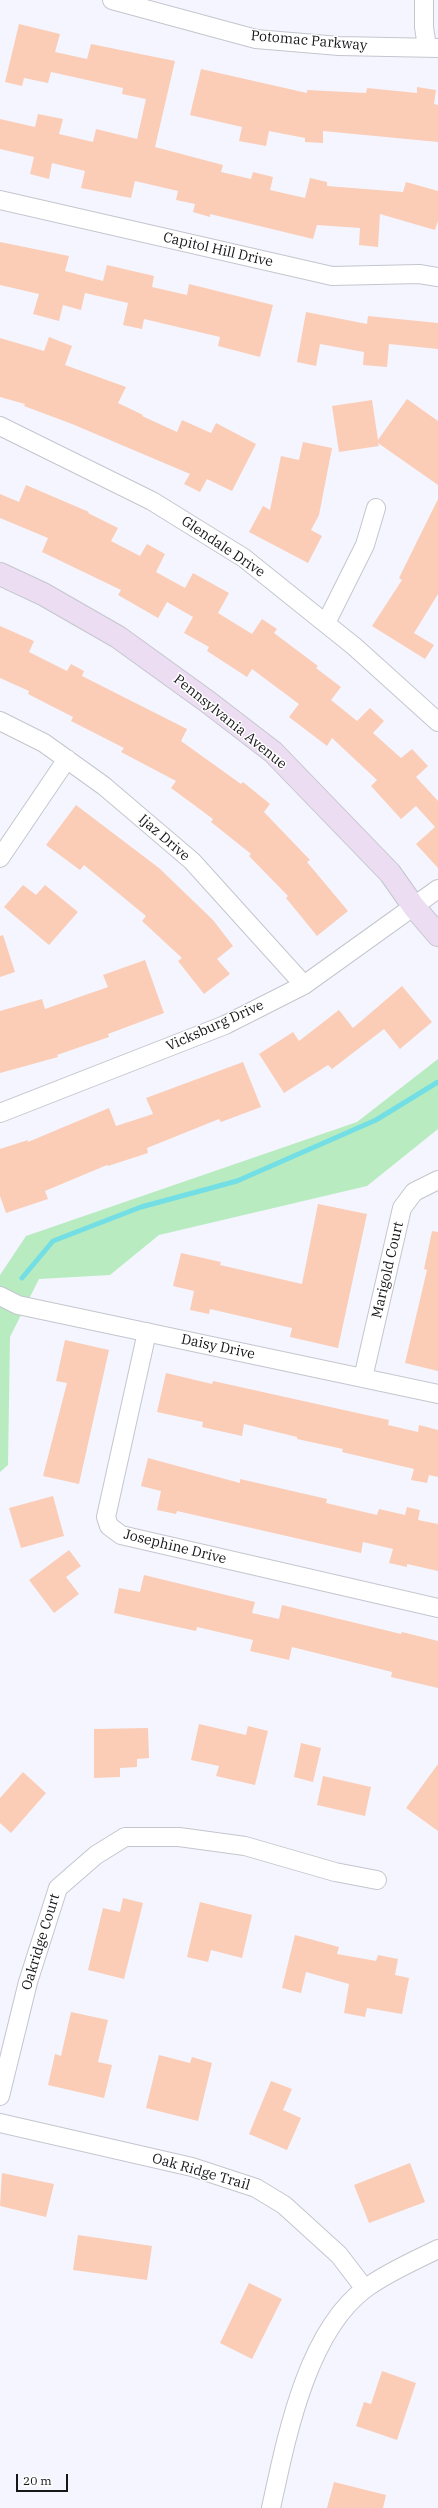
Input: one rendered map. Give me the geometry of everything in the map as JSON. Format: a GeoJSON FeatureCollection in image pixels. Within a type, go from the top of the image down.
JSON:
{"type":"FeatureCollection","features":[{"type":"Feature","properties":{"kind":"street","name":"Potomac Parkway"},"geometry":{"type":"LineString","coordinates":[[112,0],[256,38],[338,46],[433,47]]}},
{"type":"Feature","properties":{"kind":"street"},"geometry":{"type":"LineString","coordinates":[[424,0],[424,27],[433,47]]}},
{"type":"Feature","properties":{"kind":"street","name":"Capitol Hill Drive"},"geometry":{"type":"LineString","coordinates":[[0,200],[332,276],[419,274],[438,277]]}},
{"type":"Feature","properties":{"kind":"street","name":"Glendale Drive"},"geometry":{"type":"LineString","coordinates":[[0,426],[152,501],[244,558],[326,623],[438,722]]}},
{"type":"Feature","properties":{"kind":"street"},"geometry":{"type":"LineString","coordinates":[[326,623],[364,545],[376,508]]}},
{"type":"Feature","properties":{"kind":"street","name":"Pennsylvania Avenue"},"geometry":{"type":"LineString","coordinates":[[0,574],[43,594],[118,637],[208,702],[272,752],[390,873],[414,907],[438,935]]}},
{"type":"Feature","properties":{"kind":"street","name":"Ijaz Drive"},"geometry":{"type":"LineString","coordinates":[[0,720],[44,743],[104,786],[192,861],[304,985]]}},
{"type":"Feature","properties":{"kind":"street"},"geometry":{"type":"LineString","coordinates":[[0,858],[67,759]]}},
{"type":"Feature","properties":{"kind":"street"},"geometry":{"type":"LineString","coordinates":[[414,907],[438,889]]}},
{"type":"Feature","properties":{"kind":"street","name":"Vicksburg Drive"},"geometry":{"type":"LineString","coordinates":[[0,1113],[225,1025],[304,985],[414,907]]}},
{"type":"Feature","properties":{"kind":"street","name":"Marigold Court"},"geometry":{"type":"LineString","coordinates":[[363,1378],[402,1208],[414,1192],[438,1180]]}},
{"type":"Feature","properties":{"kind":"street","name":"Daisy Drive"},"geometry":{"type":"LineString","coordinates":[[0,1296],[18,1305],[438,1394]]}},
{"type":"Feature","properties":{"kind":"street","name":"Josephine Drive"},"geometry":{"type":"LineString","coordinates":[[147,1332],[106,1517],[108,1526],[120,1536],[438,1608]]}},
{"type":"Feature","properties":{"kind":"street","name":"Oakridge Court"},"geometry":{"type":"LineString","coordinates":[[0,2096],[28,1982],[58,1888],[96,1855],[125,1837],[180,1837],[245,1846],[335,1872],[377,1880]]}},
{"type":"Feature","properties":{"kind":"street","name":"Oak Ridge Trail"},"geometry":{"type":"LineString","coordinates":[[0,2123],[192,2167],[256,2188],[284,2206],[333,2250],[365,2289]]}},
{"type":"Feature","properties":{"kind":"street"},"geometry":{"type":"LineString","coordinates":[[271,2508],[287,2435],[306,2379],[325,2336],[348,2306],[365,2289],[438,2249]]}},
{"type":"Feature","properties":{"kind":"green space"},"geometry":{"type":"Polygon","coordinates":[[[438,1059],[438,1129],[367,1186],[159,1235],[110,1275],[39,1279],[10,1337],[8,1465],[0,1472],[0,1275],[26,1236],[357,1122],[438,1059]]]}},
{"type":"Feature","properties":{"kind":"building"},"geometry":{"type":"Polygon","coordinates":[[[19,24],[60,34],[55,52],[87,59],[91,44],[175,61],[155,147],[223,165],[221,172],[251,179],[253,172],[273,177],[270,190],[305,198],[310,178],[327,182],[327,186],[403,192],[406,182],[438,191],[438,221],[435,230],[380,214],[378,247],[359,245],[360,228],[317,225],[313,239],[210,214],[210,217],[193,212],[195,204],[176,200],[178,191],[135,181],[131,198],[81,188],[85,171],[52,163],[49,179],[30,174],[34,157],[0,149],[0,119],[35,127],[38,114],[63,119],[59,134],[93,142],[96,129],[137,139],[146,99],[122,94],[123,88],[51,72],[48,83],[24,78],[22,86],[5,82],[19,24]]]}},
{"type":"Feature","properties":{"kind":"building"},"geometry":{"type":"Polygon","coordinates":[[[201,69],[307,93],[307,90],[366,93],[367,88],[417,93],[417,87],[436,90],[434,104],[438,105],[438,142],[323,131],[323,143],[305,142],[305,138],[269,131],[266,146],[239,141],[242,127],[190,115],[201,69]]]}},
{"type":"Feature","properties":{"kind":"building"},"geometry":{"type":"Polygon","coordinates":[[[0,242],[69,256],[65,271],[103,281],[107,265],[154,276],[152,287],[187,295],[189,284],[273,305],[260,357],[218,346],[220,337],[144,319],[142,329],[123,325],[128,303],[85,293],[81,310],[63,305],[59,321],[33,314],[39,294],[0,285],[0,242]]]}},
{"type":"Feature","properties":{"kind":"building"},"geometry":{"type":"Polygon","coordinates":[[[306,312],[367,324],[368,316],[438,323],[438,349],[389,344],[387,367],[363,365],[364,352],[320,344],[316,366],[297,362],[306,312]]]}},
{"type":"Feature","properties":{"kind":"building"},"geometry":{"type":"Polygon","coordinates":[[[49,337],[72,346],[65,365],[126,387],[118,403],[143,415],[142,416],[177,432],[182,420],[211,433],[216,423],[256,444],[232,491],[207,479],[200,492],[184,484],[190,474],[72,424],[24,406],[25,404],[0,397],[0,338],[44,351],[49,337]]]}},
{"type":"Feature","properties":{"kind":"building"},"geometry":{"type":"Polygon","coordinates":[[[407,399],[438,421],[438,485],[378,443],[379,446],[339,452],[332,406],[372,400],[378,440],[407,399]]]}},
{"type":"Feature","properties":{"kind":"building"},"geometry":{"type":"Polygon","coordinates":[[[303,442],[332,448],[319,515],[311,530],[322,536],[308,563],[249,532],[263,506],[270,510],[281,456],[299,460],[303,442]]]}},
{"type":"Feature","properties":{"kind":"building"},"geometry":{"type":"Polygon","coordinates":[[[26,485],[89,512],[88,513],[118,528],[111,541],[140,556],[147,544],[165,554],[156,572],[185,588],[193,573],[229,593],[218,613],[252,634],[262,619],[277,629],[274,633],[318,666],[316,668],[341,687],[331,700],[357,721],[370,708],[384,721],[373,733],[401,758],[412,749],[428,766],[416,777],[438,801],[438,868],[416,844],[435,827],[416,806],[401,819],[371,786],[377,780],[332,738],[327,746],[289,717],[299,704],[252,669],[247,677],[207,651],[209,647],[184,633],[193,617],[167,602],[158,618],[118,595],[121,590],[42,552],[48,538],[0,518],[0,494],[19,502],[26,485]]]}},
{"type":"Feature","properties":{"kind":"building"},"geometry":{"type":"Polygon","coordinates":[[[438,499],[438,594],[414,633],[434,645],[425,659],[372,626],[402,580],[399,578],[438,499]]]}},
{"type":"Feature","properties":{"kind":"building"},"geometry":{"type":"Polygon","coordinates":[[[0,626],[34,641],[29,652],[67,671],[71,664],[84,671],[82,676],[187,729],[181,741],[241,784],[243,782],[270,804],[264,812],[310,860],[307,862],[348,911],[317,936],[286,898],[288,896],[249,856],[251,854],[211,822],[213,819],[171,788],[176,781],[121,752],[124,748],[71,721],[73,717],[28,694],[29,691],[0,678],[0,626]]]}},
{"type":"Feature","properties":{"kind":"building"},"geometry":{"type":"Polygon","coordinates":[[[76,805],[159,868],[213,920],[233,946],[217,959],[230,974],[204,994],[178,961],[182,958],[142,921],[146,916],[84,865],[80,870],[46,845],[76,805]]]}},
{"type":"Feature","properties":{"kind":"building"},"geometry":{"type":"Polygon","coordinates":[[[23,885],[36,895],[45,885],[78,912],[49,945],[4,907],[23,885]]]}},
{"type":"Feature","properties":{"kind":"building"},"geometry":{"type":"Polygon","coordinates":[[[3,935],[15,972],[0,977],[0,936],[3,935]]]}},
{"type":"Feature","properties":{"kind":"building"},"geometry":{"type":"Polygon","coordinates":[[[145,960],[164,1013],[108,1034],[109,1037],[57,1055],[58,1057],[0,1073],[0,1011],[42,999],[45,1009],[108,987],[103,975],[145,960]]]}},
{"type":"Feature","properties":{"kind":"building"},"geometry":{"type":"Polygon","coordinates":[[[402,986],[432,1022],[400,1049],[384,1029],[332,1069],[328,1065],[284,1093],[259,1054],[293,1032],[299,1041],[339,1010],[353,1028],[402,986]]]}},
{"type":"Feature","properties":{"kind":"building"},"geometry":{"type":"Polygon","coordinates":[[[243,1062],[261,1107],[221,1122],[219,1119],[147,1148],[148,1153],[108,1166],[107,1165],[45,1191],[48,1199],[6,1213],[0,1196],[0,1149],[28,1140],[28,1142],[109,1108],[116,1126],[153,1114],[146,1098],[243,1062]]]}},
{"type":"Feature","properties":{"kind":"building"},"geometry":{"type":"Polygon","coordinates":[[[318,1204],[367,1214],[338,1348],[290,1337],[292,1328],[210,1309],[209,1314],[190,1310],[194,1291],[173,1286],[181,1253],[221,1262],[220,1265],[302,1284],[318,1204]]]}},
{"type":"Feature","properties":{"kind":"building"},"geometry":{"type":"Polygon","coordinates":[[[432,1231],[438,1232],[438,1371],[405,1363],[427,1270],[424,1269],[432,1231]]]}},
{"type":"Feature","properties":{"kind":"building"},"geometry":{"type":"Polygon","coordinates":[[[65,1340],[109,1350],[79,1484],[43,1476],[67,1383],[56,1381],[65,1340]]]}},
{"type":"Feature","properties":{"kind":"building"},"geometry":{"type":"Polygon","coordinates":[[[166,1373],[212,1384],[213,1381],[389,1420],[388,1425],[418,1432],[419,1425],[438,1430],[438,1477],[429,1475],[427,1483],[411,1480],[414,1469],[342,1452],[343,1449],[297,1439],[297,1437],[244,1424],[242,1436],[202,1427],[203,1422],[157,1412],[166,1373]]]}},
{"type":"Feature","properties":{"kind":"building"},"geometry":{"type":"Polygon","coordinates":[[[148,1458],[240,1483],[240,1479],[327,1499],[326,1503],[377,1515],[379,1509],[405,1515],[407,1507],[420,1510],[418,1520],[438,1524],[438,1571],[407,1564],[407,1567],[389,1563],[393,1549],[363,1542],[361,1553],[177,1511],[176,1514],[157,1510],[161,1491],[141,1486],[148,1458]]]}},
{"type":"Feature","properties":{"kind":"building"},"geometry":{"type":"Polygon","coordinates":[[[53,1496],[64,1536],[21,1548],[9,1508],[53,1496]]]}},
{"type":"Feature","properties":{"kind":"building"},"geometry":{"type":"Polygon","coordinates":[[[69,1550],[81,1566],[66,1577],[79,1594],[54,1613],[29,1580],[69,1550]]]}},
{"type":"Feature","properties":{"kind":"building"},"geometry":{"type":"Polygon","coordinates":[[[144,1575],[255,1602],[252,1613],[279,1619],[282,1605],[401,1634],[402,1632],[438,1641],[438,1688],[391,1677],[392,1672],[292,1647],[289,1660],[250,1651],[253,1640],[197,1627],[196,1631],[114,1613],[119,1588],[140,1592],[144,1575]]]}},
{"type":"Feature","properties":{"kind":"building"},"geometry":{"type":"Polygon","coordinates":[[[199,1724],[246,1735],[248,1726],[268,1731],[255,1785],[216,1776],[219,1766],[191,1760],[199,1724]]]}},
{"type":"Feature","properties":{"kind":"building"},"geometry":{"type":"Polygon","coordinates":[[[148,1728],[149,1758],[137,1759],[137,1767],[120,1768],[120,1777],[94,1778],[94,1729],[148,1728]]]}},
{"type":"Feature","properties":{"kind":"building"},"geometry":{"type":"Polygon","coordinates":[[[301,1743],[321,1748],[313,1782],[294,1777],[301,1743]]]}},
{"type":"Feature","properties":{"kind":"building"},"geometry":{"type":"Polygon","coordinates":[[[438,1764],[438,1831],[406,1808],[438,1764]]]}},
{"type":"Feature","properties":{"kind":"building"},"geometry":{"type":"Polygon","coordinates":[[[23,1772],[46,1793],[11,1833],[0,1823],[0,1798],[23,1772]]]}},
{"type":"Feature","properties":{"kind":"building"},"geometry":{"type":"Polygon","coordinates":[[[323,1776],[371,1787],[365,1816],[317,1805],[323,1776]]]}},
{"type":"Feature","properties":{"kind":"building"},"geometry":{"type":"Polygon","coordinates":[[[123,1898],[143,1903],[124,1979],[88,1970],[103,1908],[120,1912],[123,1898]]]}},
{"type":"Feature","properties":{"kind":"building"},"geometry":{"type":"Polygon","coordinates":[[[200,1902],[252,1915],[242,1958],[211,1950],[208,1962],[187,1957],[200,1902]]]}},
{"type":"Feature","properties":{"kind":"building"},"geometry":{"type":"Polygon","coordinates":[[[295,1935],[339,1947],[337,1954],[376,1961],[378,1955],[398,1959],[395,1975],[409,1978],[402,2014],[367,2008],[365,2017],[344,2013],[349,1984],[306,1972],[301,1993],[282,1988],[295,1935]]]}},
{"type":"Feature","properties":{"kind":"building"},"geometry":{"type":"Polygon","coordinates":[[[71,2012],[108,2020],[98,2062],[112,2065],[104,2098],[48,2085],[55,2054],[61,2056],[71,2012]]]}},
{"type":"Feature","properties":{"kind":"building"},"geometry":{"type":"Polygon","coordinates":[[[159,2055],[190,2063],[192,2057],[212,2063],[198,2121],[146,2108],[159,2055]]]}},
{"type":"Feature","properties":{"kind":"building"},"geometry":{"type":"Polygon","coordinates":[[[271,2081],[292,2089],[283,2110],[301,2118],[287,2150],[249,2134],[271,2081]]]}},
{"type":"Feature","properties":{"kind":"building"},"geometry":{"type":"Polygon","coordinates":[[[410,2163],[425,2202],[369,2223],[354,2185],[410,2163]]]}},
{"type":"Feature","properties":{"kind":"building"},"geometry":{"type":"Polygon","coordinates":[[[2,2173],[54,2184],[46,2217],[0,2206],[2,2173]]]}},
{"type":"Feature","properties":{"kind":"building"},"geometry":{"type":"Polygon","coordinates":[[[78,2235],[152,2246],[147,2280],[73,2270],[78,2235]]]}},
{"type":"Feature","properties":{"kind":"building"},"geometry":{"type":"Polygon","coordinates":[[[249,2283],[282,2299],[252,2359],[220,2343],[249,2283]]]}},
{"type":"Feature","properties":{"kind":"building"},"geometry":{"type":"Polygon","coordinates":[[[382,2371],[416,2383],[397,2440],[356,2426],[364,2402],[371,2404],[382,2371]]]}},
{"type":"Feature","properties":{"kind":"building"},"geometry":{"type":"Polygon","coordinates":[[[334,2482],[386,2495],[383,2508],[327,2508],[334,2482]]]}},
{"type":"Feature","properties":{"kind":"waterway"},"geometry":{"type":"LineString","coordinates":[[22,1278],[53,1241],[141,1207],[237,1181],[376,1120],[438,1082]]}}]}
